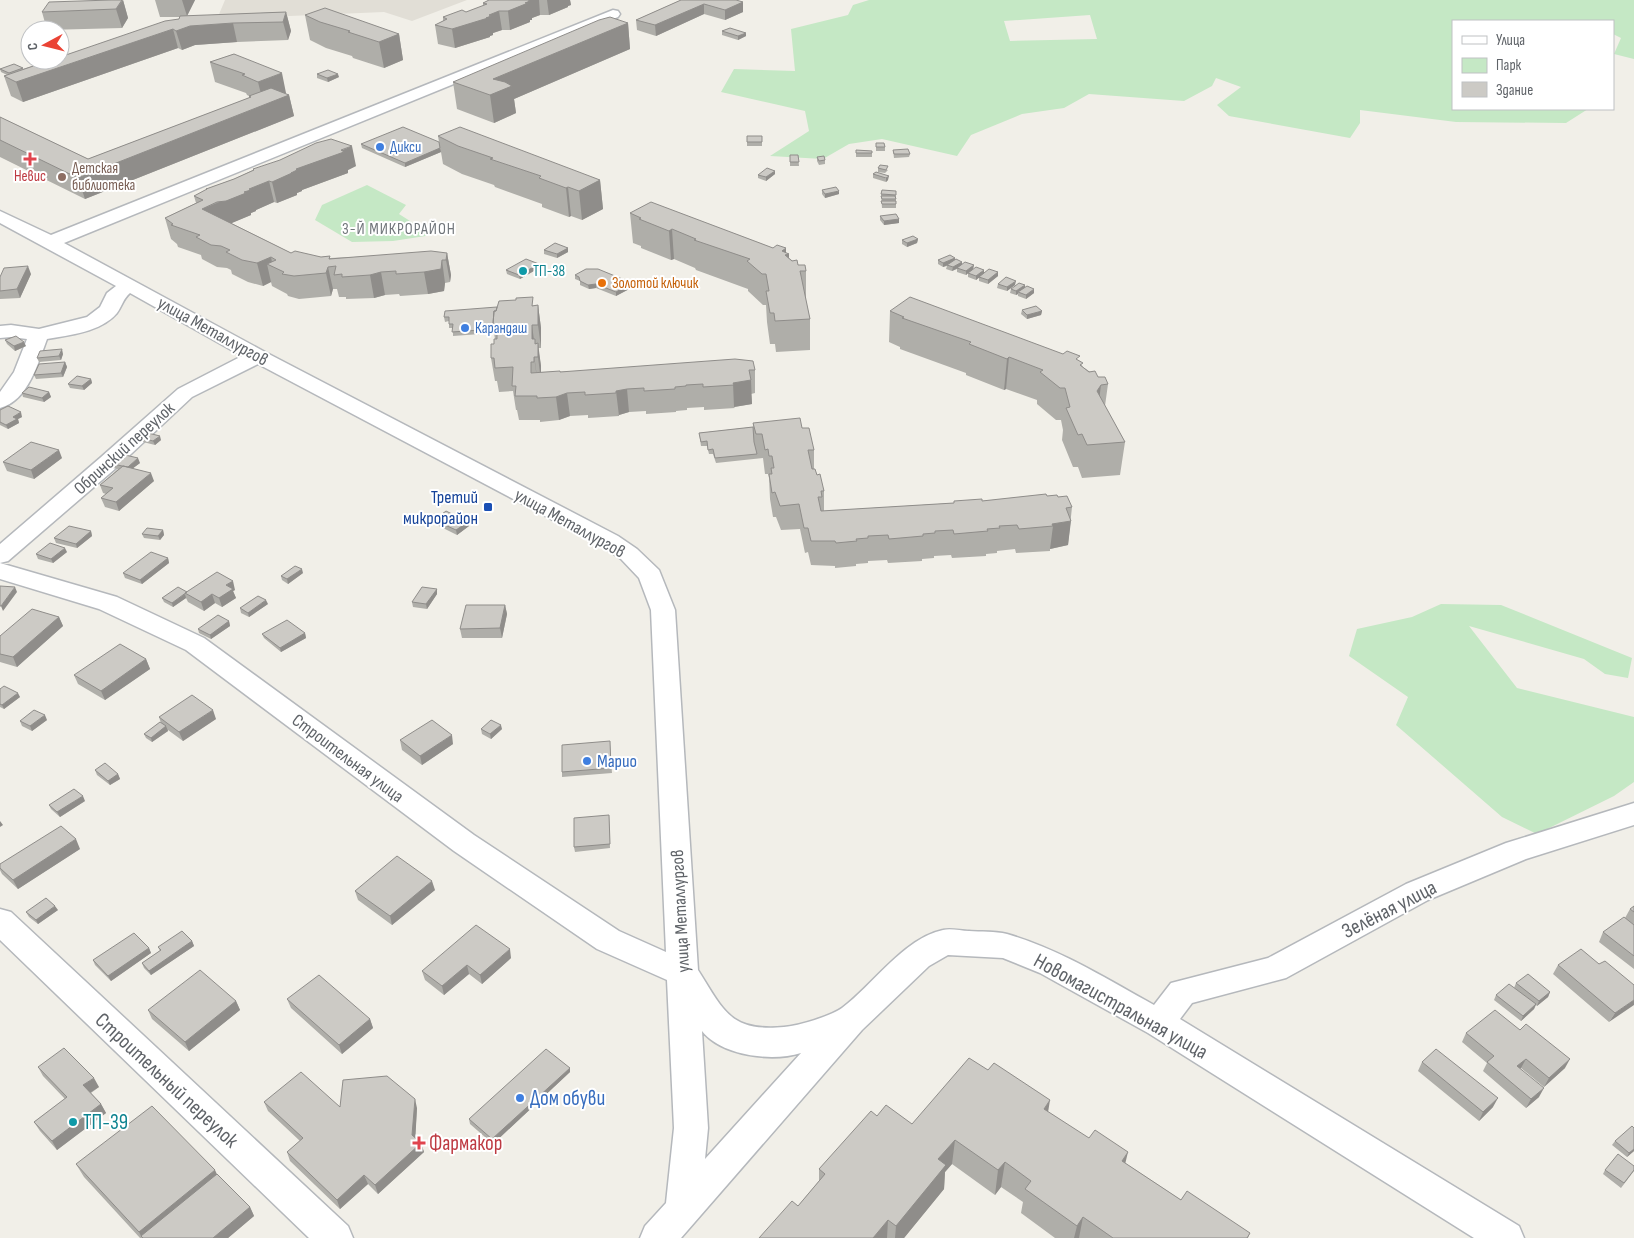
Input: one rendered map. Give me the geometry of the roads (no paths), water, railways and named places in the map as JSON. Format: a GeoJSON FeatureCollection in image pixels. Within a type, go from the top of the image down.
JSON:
{"type":"FeatureCollection","features":[{"type":"Feature","properties":{"kind":"street"},"geometry":{"type":"LineString","coordinates":[[50,242],[613,14]]}},
{"type":"Feature","properties":{"kind":"street","name":"улица Металлургов"},"geometry":{"type":"LineString","coordinates":[[0,216],[129,284],[258,356],[610,541],[629,554],[650,575],[663,610],[691,1128],[682,1212]]}},
{"type":"Feature","properties":{"kind":"street"},"geometry":{"type":"LineString","coordinates":[[0,332],[39,335],[69,329],[94,321],[109,310],[114,297],[129,284]]}},
{"type":"Feature","properties":{"kind":"street"},"geometry":{"type":"LineString","coordinates":[[0,402],[6,398],[22,377],[39,335]]}},
{"type":"Feature","properties":{"kind":"street","name":"Обринский переулок"},"geometry":{"type":"LineString","coordinates":[[0,556],[108,463],[185,393],[215,376],[258,356]]}},
{"type":"Feature","properties":{"kind":"street","name":"Строительная улица"},"geometry":{"type":"LineString","coordinates":[[0,571],[108,603],[195,644],[464,844],[608,940],[683,973]]}},
{"type":"Feature","properties":{"kind":"street","name":"Зелёная улица"},"geometry":{"type":"LineString","coordinates":[[1159,1023],[1182,992],[1275,969],[1417,892],[1516,851],[1634,814]]}},
{"type":"Feature","properties":{"kind":"street","name":"Строительный переулок"},"geometry":{"type":"LineString","coordinates":[[0,921],[335,1238]]}},
{"type":"Feature","properties":{"kind":"street","name":"Новомагистральная улица"},"geometry":{"type":"LineString","coordinates":[[658,1238],[851,1020],[918,957],[944,942],[1005,946],[1051,964],[1159,1023],[1506,1238]]}},
{"type":"Feature","properties":{"kind":"street"},"geometry":{"type":"LineString","coordinates":[[683,973],[715,1024],[738,1039],[767,1043],[798,1040],[851,1020]]}},
{"type":"Feature","properties":{"kind":"place","name":"Дикси"},"geometry":{"type":"Point","coordinates":[380,147]}},
{"type":"Feature","properties":{"kind":"place","name":"Невис"},"geometry":{"type":"Point","coordinates":[30,159]}},
{"type":"Feature","properties":{"kind":"place","name":"Детская библиотека"},"geometry":{"type":"Point","coordinates":[62,177]}},
{"type":"Feature","properties":{"kind":"place","name":"ТП-38"},"geometry":{"type":"Point","coordinates":[523,271]}},
{"type":"Feature","properties":{"kind":"place","name":"Золотой ключик"},"geometry":{"type":"Point","coordinates":[602,283]}},
{"type":"Feature","properties":{"kind":"place","name":"Карандаш"},"geometry":{"type":"Point","coordinates":[465,328]}},
{"type":"Feature","properties":{"kind":"place","name":"Третий микрорайон"},"geometry":{"type":"Point","coordinates":[488,507]}},
{"type":"Feature","properties":{"kind":"place","name":"Марио"},"geometry":{"type":"Point","coordinates":[587,761]}},
{"type":"Feature","properties":{"kind":"place","name":"Дом обуви"},"geometry":{"type":"Point","coordinates":[520,1098]}},
{"type":"Feature","properties":{"kind":"place","name":"ТП-39"},"geometry":{"type":"Point","coordinates":[73,1122]}},
{"type":"Feature","properties":{"kind":"place","name":"Фармакор"},"geometry":{"type":"Point","coordinates":[419,1143]}},
{"type":"Feature","properties":{"kind":"district","name":"3-Й МИКРОРАЙОН"},"geometry":{"type":"Point","coordinates":[399,228]}}]}
